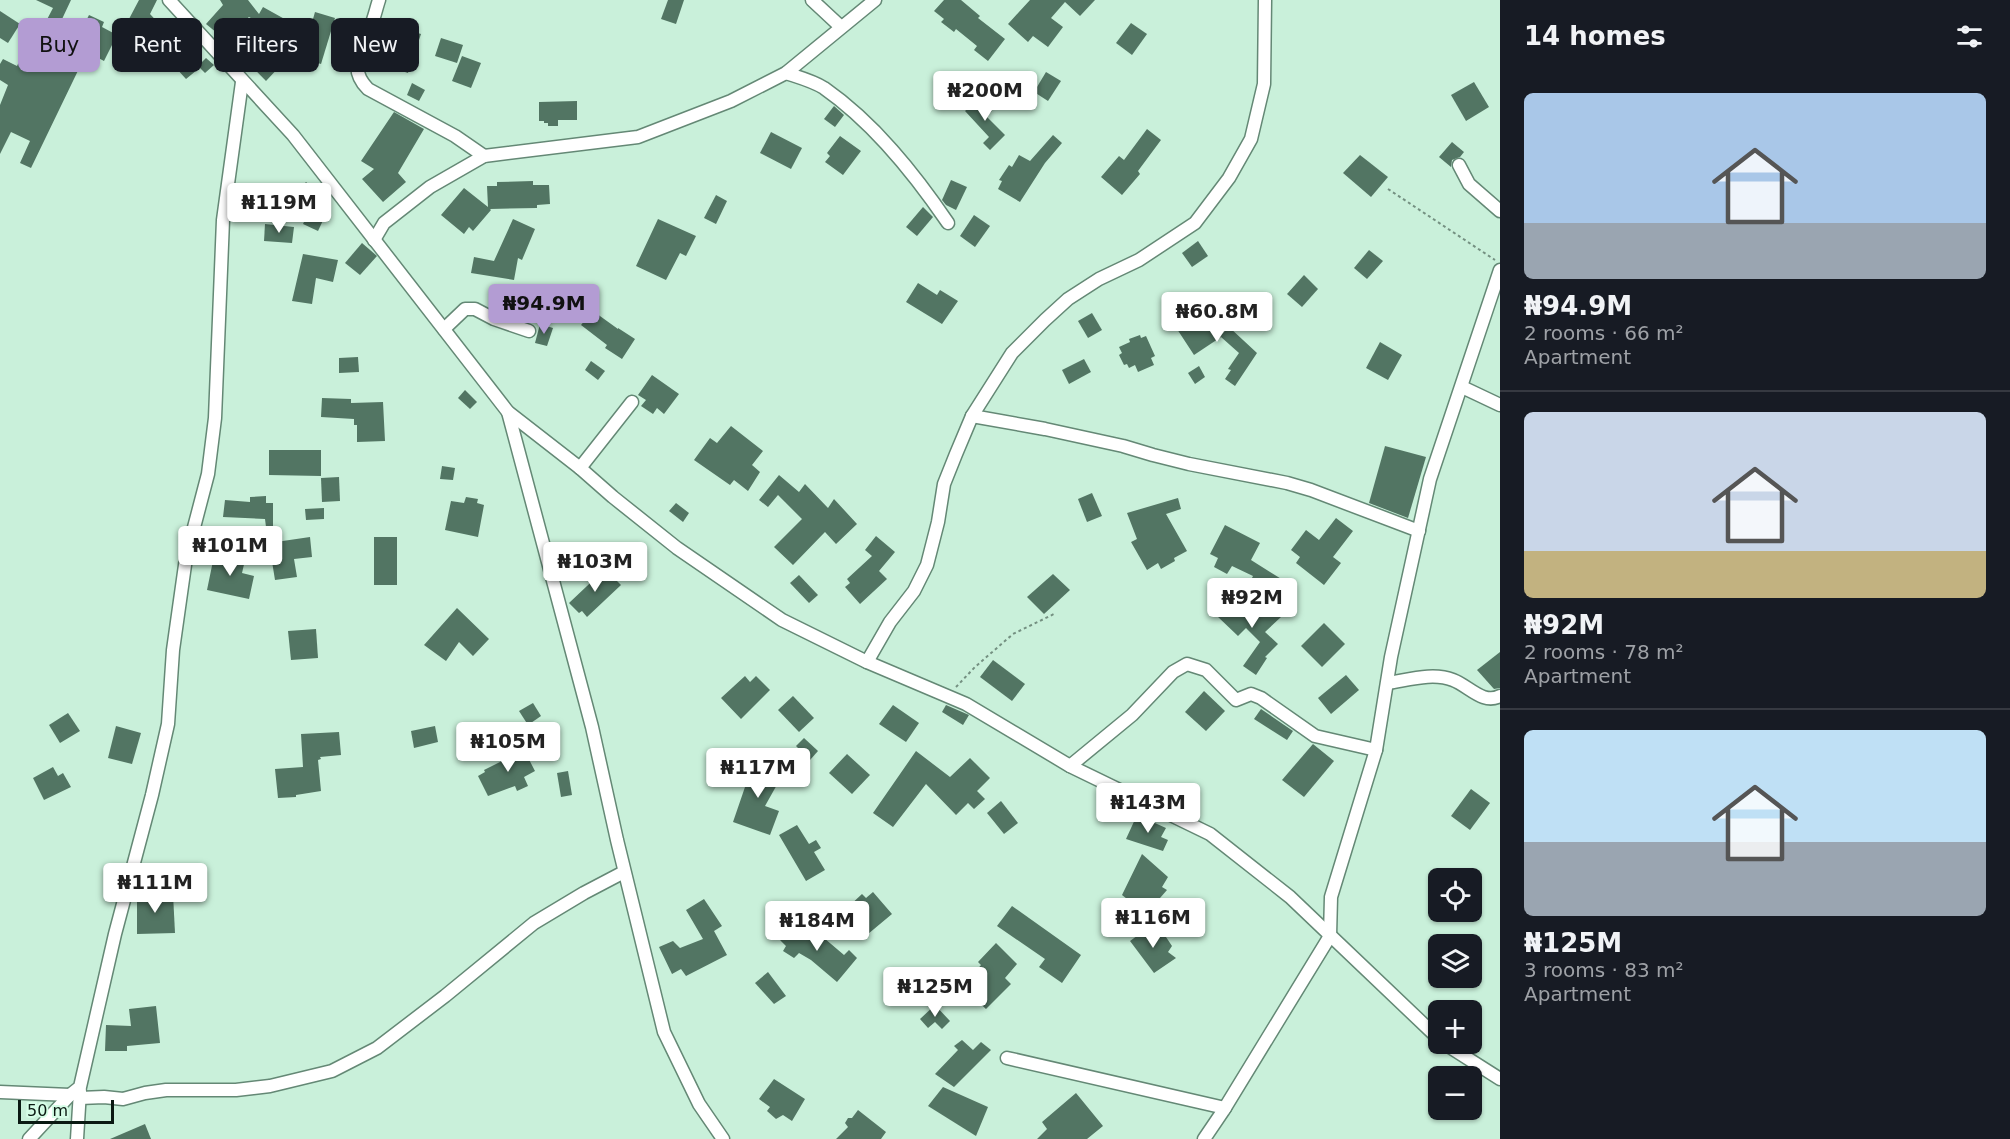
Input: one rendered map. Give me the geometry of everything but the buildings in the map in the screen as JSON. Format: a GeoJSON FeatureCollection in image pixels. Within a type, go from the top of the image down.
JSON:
{"type":"FeatureCollection","features":[{"type":"Feature","properties":{"kind":"street"},"geometry":{"type":"LineString","coordinates":[[169,0],[293,135],[508,411],[613,497],[677,548],[782,620],[867,662],[966,704],[1070,766],[1210,834],[1290,897],[1428,1029]]}},
{"type":"Feature","properties":{"kind":"street"},"geometry":{"type":"LineString","coordinates":[[379,0],[357,60],[359,80],[368,89],[455,136],[484,156]]}},
{"type":"Feature","properties":{"kind":"street"},"geometry":{"type":"LineString","coordinates":[[812,0],[841,27]]}},
{"type":"Feature","properties":{"kind":"street"},"geometry":{"type":"LineString","coordinates":[[374,240],[384,223],[430,187],[484,156],[639,137],[731,101],[786,73],[875,0]]}},
{"type":"Feature","properties":{"kind":"street"},"geometry":{"type":"LineString","coordinates":[[867,662],[890,622],[914,591],[927,565],[938,522],[944,484],[972,416],[1012,354],[1054,311],[1099,279],[1139,260],[1195,223],[1229,178],[1251,139],[1264,84],[1265,0]]}},
{"type":"Feature","properties":{"kind":"street"},"geometry":{"type":"LineString","coordinates":[[786,73],[823,87],[872,128],[922,186],[948,223]]}},
{"type":"Feature","properties":{"kind":"street"},"geometry":{"type":"LineString","coordinates":[[77,1139],[77,1094],[168,724],[174,650],[186,558],[208,474],[215,418],[223,220],[242,82]]}},
{"type":"Feature","properties":{"kind":"street"},"geometry":{"type":"LineString","coordinates":[[1459,165],[1469,184],[1500,211]]}},
{"type":"Feature","properties":{"kind":"street"},"geometry":{"type":"LineString","coordinates":[[1204,1139],[1330,936],[1331,897],[1376,750],[1391,657],[1430,479],[1500,270]]}},
{"type":"Feature","properties":{"kind":"street"},"geometry":{"type":"LineString","coordinates":[[444,330],[465,309],[475,309],[494,319],[529,331]]}},
{"type":"Feature","properties":{"kind":"street"},"geometry":{"type":"LineString","coordinates":[[1462,387],[1500,405]]}},
{"type":"Feature","properties":{"kind":"street"},"geometry":{"type":"LineString","coordinates":[[580,468],[632,402]]}},
{"type":"Feature","properties":{"kind":"street"},"geometry":{"type":"LineString","coordinates":[[508,411],[592,727],[624,872],[664,1032],[699,1104],[723,1139]]}},
{"type":"Feature","properties":{"kind":"street"},"geometry":{"type":"LineString","coordinates":[[972,416],[1045,429],[1123,446],[1189,464],[1287,483],[1419,531]]}},
{"type":"Feature","properties":{"kind":"street"},"geometry":{"type":"LineString","coordinates":[[1070,766],[1132,715],[1173,672],[1187,664],[1206,670],[1236,700],[1251,694],[1261,698],[1315,736],[1376,750]]}},
{"type":"Feature","properties":{"kind":"street"},"geometry":{"type":"LineString","coordinates":[[1388,683],[1424,677],[1441,678],[1453,680],[1484,698],[1491,699],[1500,696]]}},
{"type":"Feature","properties":{"kind":"street"},"geometry":{"type":"LineString","coordinates":[[0,1092],[77,1094],[123,1099],[166,1090],[198,1088],[236,1090],[270,1086],[332,1071],[377,1048],[446,996],[534,923],[624,872]]}},
{"type":"Feature","properties":{"kind":"street"},"geometry":{"type":"LineString","coordinates":[[1461,1054],[1500,1079]]}},
{"type":"Feature","properties":{"kind":"street"},"geometry":{"type":"LineString","coordinates":[[1007,1058],[1225,1108]]}},
{"type":"Feature","properties":{"kind":"street"},"geometry":{"type":"LineString","coordinates":[[29,1139],[77,1094]]}},
{"type":"Feature","properties":{"kind":"path"},"geometry":{"type":"LineString","coordinates":[[1388,189],[1500,263]]}},
{"type":"Feature","properties":{"kind":"path"},"geometry":{"type":"LineString","coordinates":[[948,696],[975,667],[1013,634],[1056,613]]}}]}
